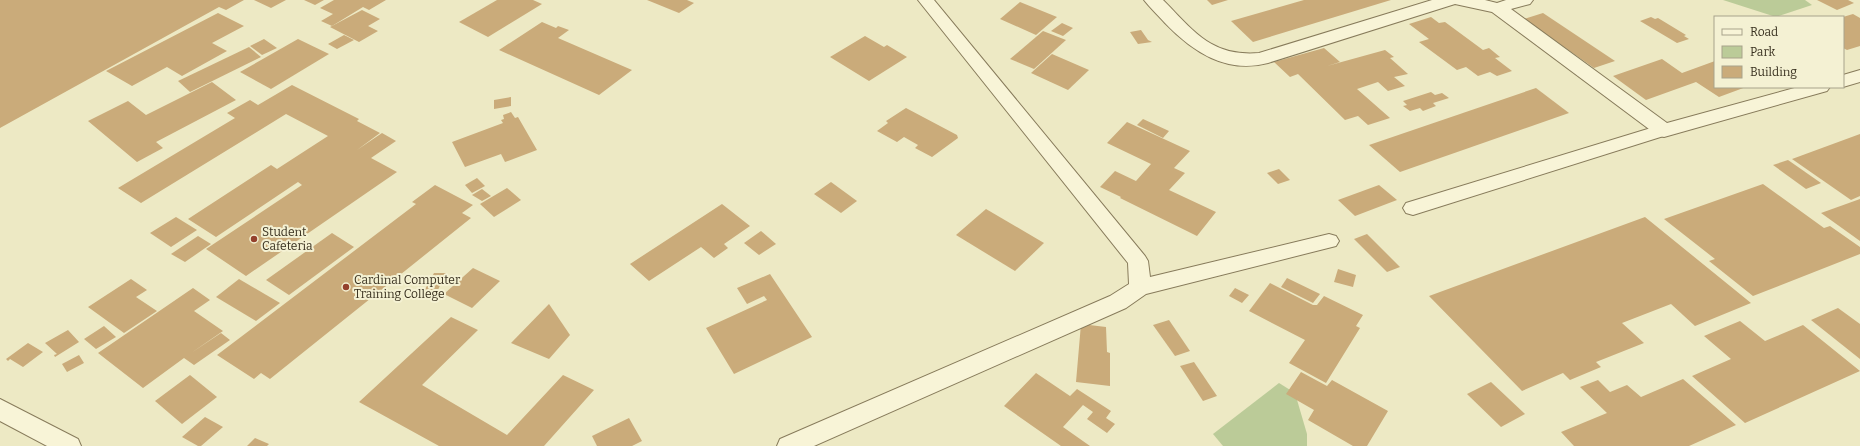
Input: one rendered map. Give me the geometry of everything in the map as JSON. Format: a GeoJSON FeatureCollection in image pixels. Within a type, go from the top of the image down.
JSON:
{"type":"FeatureCollection","features":[{"type":"Feature","properties":{"kind":"street"},"geometry":{"type":"LineString","coordinates":[[1153,0],[1201,47],[1215,55],[1246,61],[1261,59],[1450,0]]}},
{"type":"Feature","properties":{"kind":"street"},"geometry":{"type":"LineString","coordinates":[[1458,0],[1498,8],[1664,130],[1816,88]]}},
{"type":"Feature","properties":{"kind":"street"},"geometry":{"type":"LineString","coordinates":[[1498,8],[1524,0]]}},
{"type":"Feature","properties":{"kind":"street"},"geometry":{"type":"LineString","coordinates":[[1844,81],[1860,76]]}},
{"type":"Feature","properties":{"kind":"lane"},"geometry":{"type":"LineString","coordinates":[[926,0],[1138,261],[1140,287]]}},
{"type":"Feature","properties":{"kind":"lane"},"geometry":{"type":"LineString","coordinates":[[1413,208],[1664,130]]}},
{"type":"Feature","properties":{"kind":"lane"},"geometry":{"type":"LineString","coordinates":[[789,446],[1118,302],[1140,287],[1329,241]]}},
{"type":"Feature","properties":{"kind":"lane"},"geometry":{"type":"LineString","coordinates":[[0,409],[69,446]]}},
{"type":"Feature","properties":{"kind":"green space"},"geometry":{"type":"Polygon","coordinates":[[[1723,0],[1805,0],[1812,5],[1779,16],[1773,16],[1723,0]]]}},
{"type":"Feature","properties":{"kind":"green space"},"geometry":{"type":"Polygon","coordinates":[[[1279,383],[1295,393],[1307,434],[1307,446],[1223,446],[1213,434],[1279,383]]]}},
{"type":"Feature","properties":{"kind":"building"},"geometry":{"type":"Polygon","coordinates":[[[0,0],[244,0],[226,10],[219,7],[0,128],[0,0]]]}},
{"type":"Feature","properties":{"kind":"building"},"geometry":{"type":"Polygon","coordinates":[[[254,0],[286,0],[271,8],[254,0]]]}},
{"type":"Feature","properties":{"kind":"building"},"geometry":{"type":"Polygon","coordinates":[[[304,0],[324,0],[315,5],[304,0]]]}},
{"type":"Feature","properties":{"kind":"building"},"geometry":{"type":"Polygon","coordinates":[[[334,0],[386,0],[369,10],[363,7],[332,26],[321,21],[333,14],[320,8],[334,0]]]}},
{"type":"Feature","properties":{"kind":"building"},"geometry":{"type":"Polygon","coordinates":[[[497,0],[533,0],[542,4],[488,37],[459,22],[497,0]]]}},
{"type":"Feature","properties":{"kind":"building"},"geometry":{"type":"Polygon","coordinates":[[[647,0],[687,0],[694,3],[679,13],[647,0]]]}},
{"type":"Feature","properties":{"kind":"building"},"geometry":{"type":"Polygon","coordinates":[[[1207,0],[1228,0],[1212,5],[1207,0]]]}},
{"type":"Feature","properties":{"kind":"building"},"geometry":{"type":"Polygon","coordinates":[[[1304,0],[1391,0],[1253,42],[1231,21],[1304,0]]]}},
{"type":"Feature","properties":{"kind":"building"},"geometry":{"type":"Polygon","coordinates":[[[1817,0],[1848,0],[1854,3],[1837,10],[1817,0]]]}},
{"type":"Feature","properties":{"kind":"building"},"geometry":{"type":"Polygon","coordinates":[[[1020,2],[1057,17],[1036,35],[1000,19],[1020,2]]]}},
{"type":"Feature","properties":{"kind":"building"},"geometry":{"type":"Polygon","coordinates":[[[362,10],[380,19],[368,26],[378,31],[359,42],[330,27],[362,10]]]}},
{"type":"Feature","properties":{"kind":"building"},"geometry":{"type":"Polygon","coordinates":[[[218,13],[244,26],[212,43],[227,51],[182,76],[167,67],[132,86],[106,71],[218,13]]]}},
{"type":"Feature","properties":{"kind":"building"},"geometry":{"type":"Polygon","coordinates":[[[1543,13],[1615,61],[1594,68],[1524,19],[1543,13]]]}},
{"type":"Feature","properties":{"kind":"building"},"geometry":{"type":"Polygon","coordinates":[[[1853,14],[1860,18],[1860,46],[1847,50],[1844,48],[1844,17],[1853,14]]]}},
{"type":"Feature","properties":{"kind":"building"},"geometry":{"type":"Polygon","coordinates":[[[1431,17],[1439,23],[1445,22],[1483,50],[1489,48],[1500,57],[1495,58],[1512,71],[1497,76],[1490,72],[1478,76],[1466,67],[1457,70],[1419,42],[1429,39],[1409,24],[1431,17]]]}},
{"type":"Feature","properties":{"kind":"building"},"geometry":{"type":"Polygon","coordinates":[[[1651,17],[1655,19],[1658,18],[1686,35],[1684,36],[1689,39],[1677,43],[1640,21],[1651,17]]]}},
{"type":"Feature","properties":{"kind":"building"},"geometry":{"type":"Polygon","coordinates":[[[542,22],[556,28],[558,26],[569,30],[558,38],[632,70],[599,95],[499,50],[542,22]]]}},
{"type":"Feature","properties":{"kind":"building"},"geometry":{"type":"Polygon","coordinates":[[[1062,23],[1073,28],[1063,36],[1051,31],[1062,23]]]}},
{"type":"Feature","properties":{"kind":"building"},"geometry":{"type":"Polygon","coordinates":[[[1141,30],[1148,40],[1152,42],[1138,44],[1130,32],[1141,30]]]}},
{"type":"Feature","properties":{"kind":"building"},"geometry":{"type":"Polygon","coordinates":[[[1043,31],[1066,40],[1034,69],[1010,59],[1043,31]]]}},
{"type":"Feature","properties":{"kind":"building"},"geometry":{"type":"Polygon","coordinates":[[[344,35],[354,40],[337,49],[328,44],[344,35]]]}},
{"type":"Feature","properties":{"kind":"building"},"geometry":{"type":"Polygon","coordinates":[[[865,36],[884,47],[887,45],[907,57],[869,81],[830,57],[865,36]]]}},
{"type":"Feature","properties":{"kind":"building"},"geometry":{"type":"Polygon","coordinates":[[[264,39],[277,48],[262,55],[250,46],[264,39]]]}},
{"type":"Feature","properties":{"kind":"building"},"geometry":{"type":"Polygon","coordinates":[[[298,39],[329,54],[271,89],[240,72],[298,39]]]}},
{"type":"Feature","properties":{"kind":"building"},"geometry":{"type":"Polygon","coordinates":[[[249,47],[261,57],[190,92],[178,81],[249,47]]]}},
{"type":"Feature","properties":{"kind":"building"},"geometry":{"type":"Polygon","coordinates":[[[1324,48],[1340,62],[1327,66],[1385,50],[1394,57],[1390,58],[1408,74],[1394,77],[1405,86],[1388,91],[1378,82],[1357,89],[1390,118],[1368,125],[1358,116],[1345,120],[1298,74],[1290,77],[1274,62],[1324,48]]]}},
{"type":"Feature","properties":{"kind":"building"},"geometry":{"type":"Polygon","coordinates":[[[1052,54],[1089,70],[1068,90],[1031,73],[1052,54]]]}},
{"type":"Feature","properties":{"kind":"building"},"geometry":{"type":"Polygon","coordinates":[[[1662,59],[1682,73],[1714,61],[1714,88],[1743,88],[1719,97],[1696,82],[1646,100],[1613,76],[1662,59]]]}},
{"type":"Feature","properties":{"kind":"building"},"geometry":{"type":"Polygon","coordinates":[[[212,82],[236,100],[156,142],[163,148],[137,162],[88,121],[128,101],[146,115],[212,82]]]}},
{"type":"Feature","properties":{"kind":"building"},"geometry":{"type":"Polygon","coordinates":[[[292,85],[359,119],[357,121],[380,133],[357,150],[382,133],[396,141],[371,158],[397,172],[246,276],[206,249],[302,185],[298,182],[216,237],[188,219],[271,165],[277,169],[328,136],[286,114],[141,203],[118,188],[235,118],[227,113],[250,100],[258,105],[292,85]]]}},
{"type":"Feature","properties":{"kind":"building"},"geometry":{"type":"Polygon","coordinates":[[[1536,88],[1569,113],[1400,172],[1369,145],[1536,88]]]}},
{"type":"Feature","properties":{"kind":"building"},"geometry":{"type":"Polygon","coordinates":[[[1431,92],[1435,95],[1442,93],[1449,98],[1433,103],[1436,106],[1423,111],[1420,108],[1410,111],[1403,106],[1407,105],[1403,101],[1431,92]]]}},
{"type":"Feature","properties":{"kind":"building"},"geometry":{"type":"Polygon","coordinates":[[[511,97],[511,106],[494,109],[494,100],[511,97]]]}},
{"type":"Feature","properties":{"kind":"building"},"geometry":{"type":"Polygon","coordinates":[[[906,108],[957,135],[958,138],[932,157],[915,148],[918,145],[904,137],[897,142],[877,131],[888,123],[886,121],[906,108]]]}},
{"type":"Feature","properties":{"kind":"building"},"geometry":{"type":"Polygon","coordinates":[[[511,112],[515,118],[518,117],[537,150],[505,162],[501,154],[465,167],[452,142],[503,123],[501,120],[504,119],[503,115],[511,112]]]}},
{"type":"Feature","properties":{"kind":"building"},"geometry":{"type":"Polygon","coordinates":[[[1143,119],[1169,131],[1163,138],[1137,125],[1143,119]]]}},
{"type":"Feature","properties":{"kind":"building"},"geometry":{"type":"Polygon","coordinates":[[[1127,122],[1190,151],[1174,168],[1185,173],[1169,190],[1216,212],[1197,236],[1100,187],[1115,171],[1136,181],[1151,164],[1107,143],[1127,122]]]}},
{"type":"Feature","properties":{"kind":"building"},"geometry":{"type":"Polygon","coordinates":[[[1860,134],[1860,196],[1851,200],[1792,159],[1860,134]]]}},
{"type":"Feature","properties":{"kind":"building"},"geometry":{"type":"Polygon","coordinates":[[[1788,160],[1821,183],[1806,189],[1773,165],[1788,160]]]}},
{"type":"Feature","properties":{"kind":"building"},"geometry":{"type":"Polygon","coordinates":[[[1279,169],[1290,180],[1278,184],[1267,173],[1279,169]]]}},
{"type":"Feature","properties":{"kind":"building"},"geometry":{"type":"Polygon","coordinates":[[[477,178],[485,186],[472,193],[465,185],[477,178]]]}},
{"type":"Feature","properties":{"kind":"building"},"geometry":{"type":"Polygon","coordinates":[[[831,182],[857,201],[841,213],[814,194],[831,182]]]}},
{"type":"Feature","properties":{"kind":"building"},"geometry":{"type":"Polygon","coordinates":[[[1763,184],[1824,228],[1830,226],[1860,247],[1860,254],[1753,296],[1709,261],[1715,259],[1664,219],[1763,184]]]}},
{"type":"Feature","properties":{"kind":"building","name":"Cardinal Computer Training College"},"geometry":{"type":"Polygon","coordinates":[[[435,185],[473,205],[462,213],[471,218],[270,379],[261,373],[254,379],[217,355],[416,204],[412,202],[435,185]]]}},
{"type":"Feature","properties":{"kind":"building"},"geometry":{"type":"Polygon","coordinates":[[[1379,185],[1397,200],[1355,216],[1338,200],[1379,185]]]}},
{"type":"Feature","properties":{"kind":"building"},"geometry":{"type":"Polygon","coordinates":[[[507,188],[521,200],[494,217],[480,204],[507,188]]]}},
{"type":"Feature","properties":{"kind":"building"},"geometry":{"type":"Polygon","coordinates":[[[482,189],[491,196],[482,201],[472,195],[482,189]]]}},
{"type":"Feature","properties":{"kind":"building"},"geometry":{"type":"Polygon","coordinates":[[[1860,199],[1860,241],[1821,213],[1860,199]]]}},
{"type":"Feature","properties":{"kind":"building"},"geometry":{"type":"Polygon","coordinates":[[[722,204],[750,226],[724,244],[728,248],[714,258],[701,247],[649,281],[630,264],[722,204]]]}},
{"type":"Feature","properties":{"kind":"building"},"geometry":{"type":"Polygon","coordinates":[[[986,209],[1044,243],[1015,271],[956,235],[986,209]]]}},
{"type":"Feature","properties":{"kind":"building"},"geometry":{"type":"Polygon","coordinates":[[[176,217],[197,230],[171,247],[150,233],[176,217]]]}},
{"type":"Feature","properties":{"kind":"building"},"geometry":{"type":"Polygon","coordinates":[[[1645,217],[1751,303],[1695,326],[1671,304],[1622,323],[1644,343],[1596,362],[1601,367],[1570,380],[1563,373],[1522,391],[1429,296],[1645,217]]]}},
{"type":"Feature","properties":{"kind":"building"},"geometry":{"type":"Polygon","coordinates":[[[761,231],[776,244],[759,255],[744,243],[761,231]]]}},
{"type":"Feature","properties":{"kind":"building"},"geometry":{"type":"Polygon","coordinates":[[[332,233],[354,247],[289,295],[266,280],[332,233]]]}},
{"type":"Feature","properties":{"kind":"building"},"geometry":{"type":"Polygon","coordinates":[[[1367,234],[1400,267],[1387,272],[1354,239],[1367,234]]]}},
{"type":"Feature","properties":{"kind":"building"},"geometry":{"type":"Polygon","coordinates":[[[198,236],[211,244],[185,262],[171,254],[198,236]]]}},
{"type":"Feature","properties":{"kind":"building"},"geometry":{"type":"Polygon","coordinates":[[[473,268],[500,281],[472,308],[444,294],[473,268]]]}},
{"type":"Feature","properties":{"kind":"building"},"geometry":{"type":"Polygon","coordinates":[[[1338,269],[1356,275],[1353,287],[1334,282],[1338,269]]]}},
{"type":"Feature","properties":{"kind":"building"},"geometry":{"type":"Polygon","coordinates":[[[434,273],[446,273],[436,294],[423,293],[434,273]]]}},
{"type":"Feature","properties":{"kind":"building"},"geometry":{"type":"Polygon","coordinates":[[[770,274],[812,337],[734,374],[706,328],[767,300],[764,296],[747,304],[737,288],[770,274]]]}},
{"type":"Feature","properties":{"kind":"building"},"geometry":{"type":"Polygon","coordinates":[[[1287,278],[1320,294],[1313,303],[1281,287],[1287,278]]]}},
{"type":"Feature","properties":{"kind":"building"},"geometry":{"type":"Polygon","coordinates":[[[131,279],[147,290],[136,297],[157,311],[124,333],[88,307],[131,279]]]}},
{"type":"Feature","properties":{"kind":"building"},"geometry":{"type":"Polygon","coordinates":[[[239,279],[280,303],[256,321],[216,297],[239,279]]]}},
{"type":"Feature","properties":{"kind":"building"},"geometry":{"type":"Polygon","coordinates":[[[1270,283],[1313,305],[1317,305],[1324,296],[1363,315],[1356,326],[1360,328],[1326,383],[1289,363],[1305,340],[1249,311],[1270,283]]]}},
{"type":"Feature","properties":{"kind":"building"},"geometry":{"type":"Polygon","coordinates":[[[193,288],[210,300],[194,311],[223,331],[191,353],[221,333],[230,340],[194,365],[184,358],[143,388],[98,353],[193,288]]]}},
{"type":"Feature","properties":{"kind":"building"},"geometry":{"type":"Polygon","coordinates":[[[1235,288],[1249,295],[1242,303],[1229,296],[1235,288]]]}},
{"type":"Feature","properties":{"kind":"building"},"geometry":{"type":"Polygon","coordinates":[[[549,304],[570,335],[549,359],[511,343],[549,304]]]}},
{"type":"Feature","properties":{"kind":"building"},"geometry":{"type":"Polygon","coordinates":[[[1838,308],[1860,324],[1860,359],[1811,320],[1838,308]]]}},
{"type":"Feature","properties":{"kind":"building"},"geometry":{"type":"Polygon","coordinates":[[[451,317],[478,330],[422,385],[507,435],[563,375],[594,390],[544,446],[439,446],[359,402],[451,317]]]}},
{"type":"Feature","properties":{"kind":"building"},"geometry":{"type":"Polygon","coordinates":[[[1169,320],[1190,351],[1175,356],[1153,325],[1169,320]]]}},
{"type":"Feature","properties":{"kind":"building"},"geometry":{"type":"Polygon","coordinates":[[[1740,321],[1765,341],[1803,325],[1860,371],[1745,423],[1692,376],[1731,359],[1704,336],[1740,321]]]}},
{"type":"Feature","properties":{"kind":"building"},"geometry":{"type":"Polygon","coordinates":[[[1081,324],[1106,327],[1107,352],[1110,353],[1110,386],[1076,382],[1081,324]]]}},
{"type":"Feature","properties":{"kind":"building"},"geometry":{"type":"Polygon","coordinates":[[[104,326],[116,337],[96,349],[84,339],[104,326]]]}},
{"type":"Feature","properties":{"kind":"building"},"geometry":{"type":"Polygon","coordinates":[[[68,330],[79,342],[55,357],[54,355],[57,354],[45,343],[68,330]]]}},
{"type":"Feature","properties":{"kind":"building"},"geometry":{"type":"Polygon","coordinates":[[[28,343],[43,352],[23,367],[10,359],[8,361],[6,359],[28,343]]]}},
{"type":"Feature","properties":{"kind":"building"},"geometry":{"type":"Polygon","coordinates":[[[79,355],[84,363],[67,372],[62,364],[79,355]]]}},
{"type":"Feature","properties":{"kind":"building"},"geometry":{"type":"Polygon","coordinates":[[[1194,362],[1217,396],[1203,401],[1180,366],[1194,362]]]}},
{"type":"Feature","properties":{"kind":"building"},"geometry":{"type":"Polygon","coordinates":[[[1301,372],[1327,386],[1332,380],[1388,411],[1367,446],[1353,446],[1308,420],[1314,410],[1286,394],[1301,372]]]}},
{"type":"Feature","properties":{"kind":"building"},"geometry":{"type":"Polygon","coordinates":[[[1036,373],[1070,396],[1077,389],[1111,411],[1106,418],[1115,424],[1107,433],[1087,419],[1093,412],[1083,405],[1063,427],[1090,446],[1061,446],[1004,406],[1036,373]]]}},
{"type":"Feature","properties":{"kind":"building"},"geometry":{"type":"Polygon","coordinates":[[[190,375],[217,397],[182,424],[155,401],[190,375]]]}},
{"type":"Feature","properties":{"kind":"building"},"geometry":{"type":"Polygon","coordinates":[[[1683,379],[1736,425],[1689,446],[1574,446],[1561,432],[1607,413],[1580,387],[1598,380],[1610,392],[1627,385],[1641,397],[1683,379]]]}},
{"type":"Feature","properties":{"kind":"building"},"geometry":{"type":"Polygon","coordinates":[[[1491,382],[1525,414],[1501,427],[1467,394],[1491,382]]]}},
{"type":"Feature","properties":{"kind":"building"},"geometry":{"type":"Polygon","coordinates":[[[205,417],[223,427],[201,446],[198,446],[182,437],[205,417]]]}},
{"type":"Feature","properties":{"kind":"building"},"geometry":{"type":"Polygon","coordinates":[[[629,418],[642,441],[632,446],[597,446],[592,436],[629,418]]]}},
{"type":"Feature","properties":{"kind":"building"},"geometry":{"type":"Polygon","coordinates":[[[255,438],[269,444],[267,446],[247,446],[255,438]]]}},
{"type":"Feature","properties":{"kind":"place","name":"Student Cafeteria"},"geometry":{"type":"Point","coordinates":[254,239]}},
{"type":"Feature","properties":{"kind":"place","name":"Cardinal Computer Training College"},"geometry":{"type":"Point","coordinates":[346,287]}}]}
